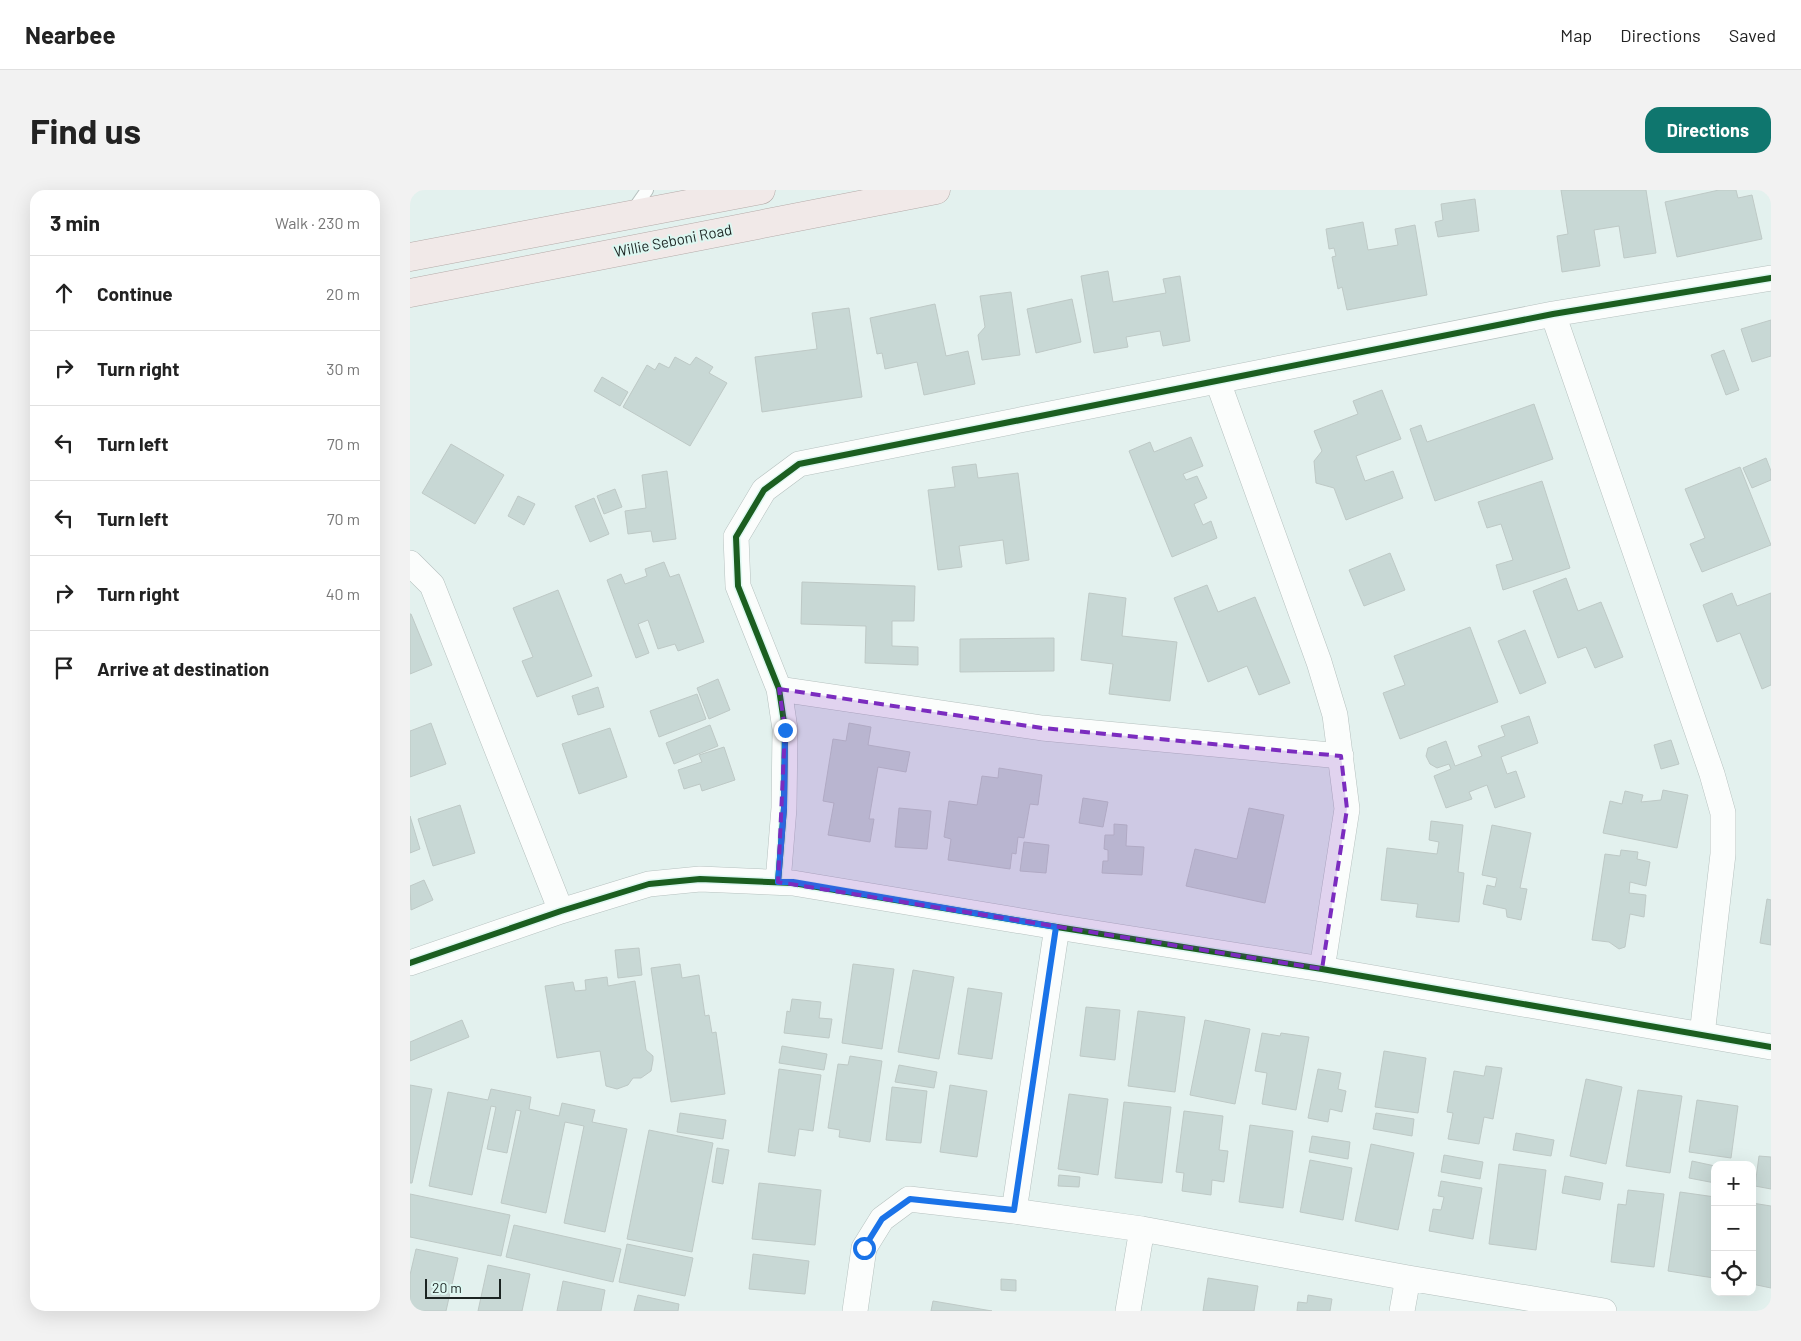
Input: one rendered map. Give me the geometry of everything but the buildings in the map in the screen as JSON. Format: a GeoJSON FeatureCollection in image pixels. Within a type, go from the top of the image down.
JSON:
{"type":"FeatureCollection","features":[{"type":"Feature","properties":{"kind":"main road"},"geometry":{"type":"LineString","coordinates":[[410,257],[761,190]]}},
{"type":"Feature","properties":{"kind":"main road","name":"Willie Seboni Road"},"geometry":{"type":"LineString","coordinates":[[410,293],[936,190]]}},
{"type":"Feature","properties":{"kind":"street"},"geometry":{"type":"LineString","coordinates":[[778,882],[784,808],[785,730],[779,689],[738,586],[736,536],[764,490],[799,464],[1553,314],[1771,278]]}},
{"type":"Feature","properties":{"kind":"street"},"geometry":{"type":"LineString","coordinates":[[1553,314],[1712,774],[1723,813],[1723,854],[1702,1035]]}},
{"type":"Feature","properties":{"kind":"street"},"geometry":{"type":"LineString","coordinates":[[1218,382],[1319,662],[1334,715],[1347,809],[1322,969]]}},
{"type":"Feature","properties":{"kind":"street"},"geometry":{"type":"LineString","coordinates":[[410,563],[432,585],[561,911]]}},
{"type":"Feature","properties":{"kind":"street"},"geometry":{"type":"LineString","coordinates":[[779,689],[1042,728],[1341,756]]}},
{"type":"Feature","properties":{"kind":"street"},"geometry":{"type":"LineString","coordinates":[[410,963],[561,911],[649,884],[700,879],[793,882],[1056,927],[1322,969],[1771,1048]]}},
{"type":"Feature","properties":{"kind":"street"},"geometry":{"type":"LineString","coordinates":[[1014,1210],[1056,927]]}},
{"type":"Feature","properties":{"kind":"street"},"geometry":{"type":"LineString","coordinates":[[855,1311],[864,1248],[882,1219],[910,1199],[1014,1210],[1142,1230],[1604,1311]]}},
{"type":"Feature","properties":{"kind":"street"},"geometry":{"type":"LineString","coordinates":[[1128,1311],[1142,1230]]}},
{"type":"Feature","properties":{"kind":"street"},"geometry":{"type":"LineString","coordinates":[[1402,1311],[1408,1278]]}},
{"type":"Feature","properties":{"kind":"lane"},"geometry":{"type":"LineString","coordinates":[[630,215],[647,190]]}},
{"type":"Feature","properties":{"kind":"highlighted area"},"geometry":{"type":"Polygon","coordinates":[[[779,689],[1042,728],[1341,756],[1347,809],[1322,969],[778,882],[785,729],[779,689]]]}},
{"type":"Feature","properties":{"kind":"cycle path"},"geometry":{"type":"LineString","coordinates":[[778,882],[784,808],[785,729],[779,689],[738,586],[736,537],[764,490],[799,464],[1553,314],[1771,278]]}},
{"type":"Feature","properties":{"kind":"cycle path"},"geometry":{"type":"LineString","coordinates":[[410,963],[561,911],[649,884],[700,879],[793,883],[1322,969],[1771,1047]]}},
{"type":"Feature","properties":{"kind":"route"},"geometry":{"type":"LineString","coordinates":[[785,730],[784,808],[778,882],[793,882],[1056,927],[1014,1210],[910,1199],[882,1219],[864,1248]]}}]}
